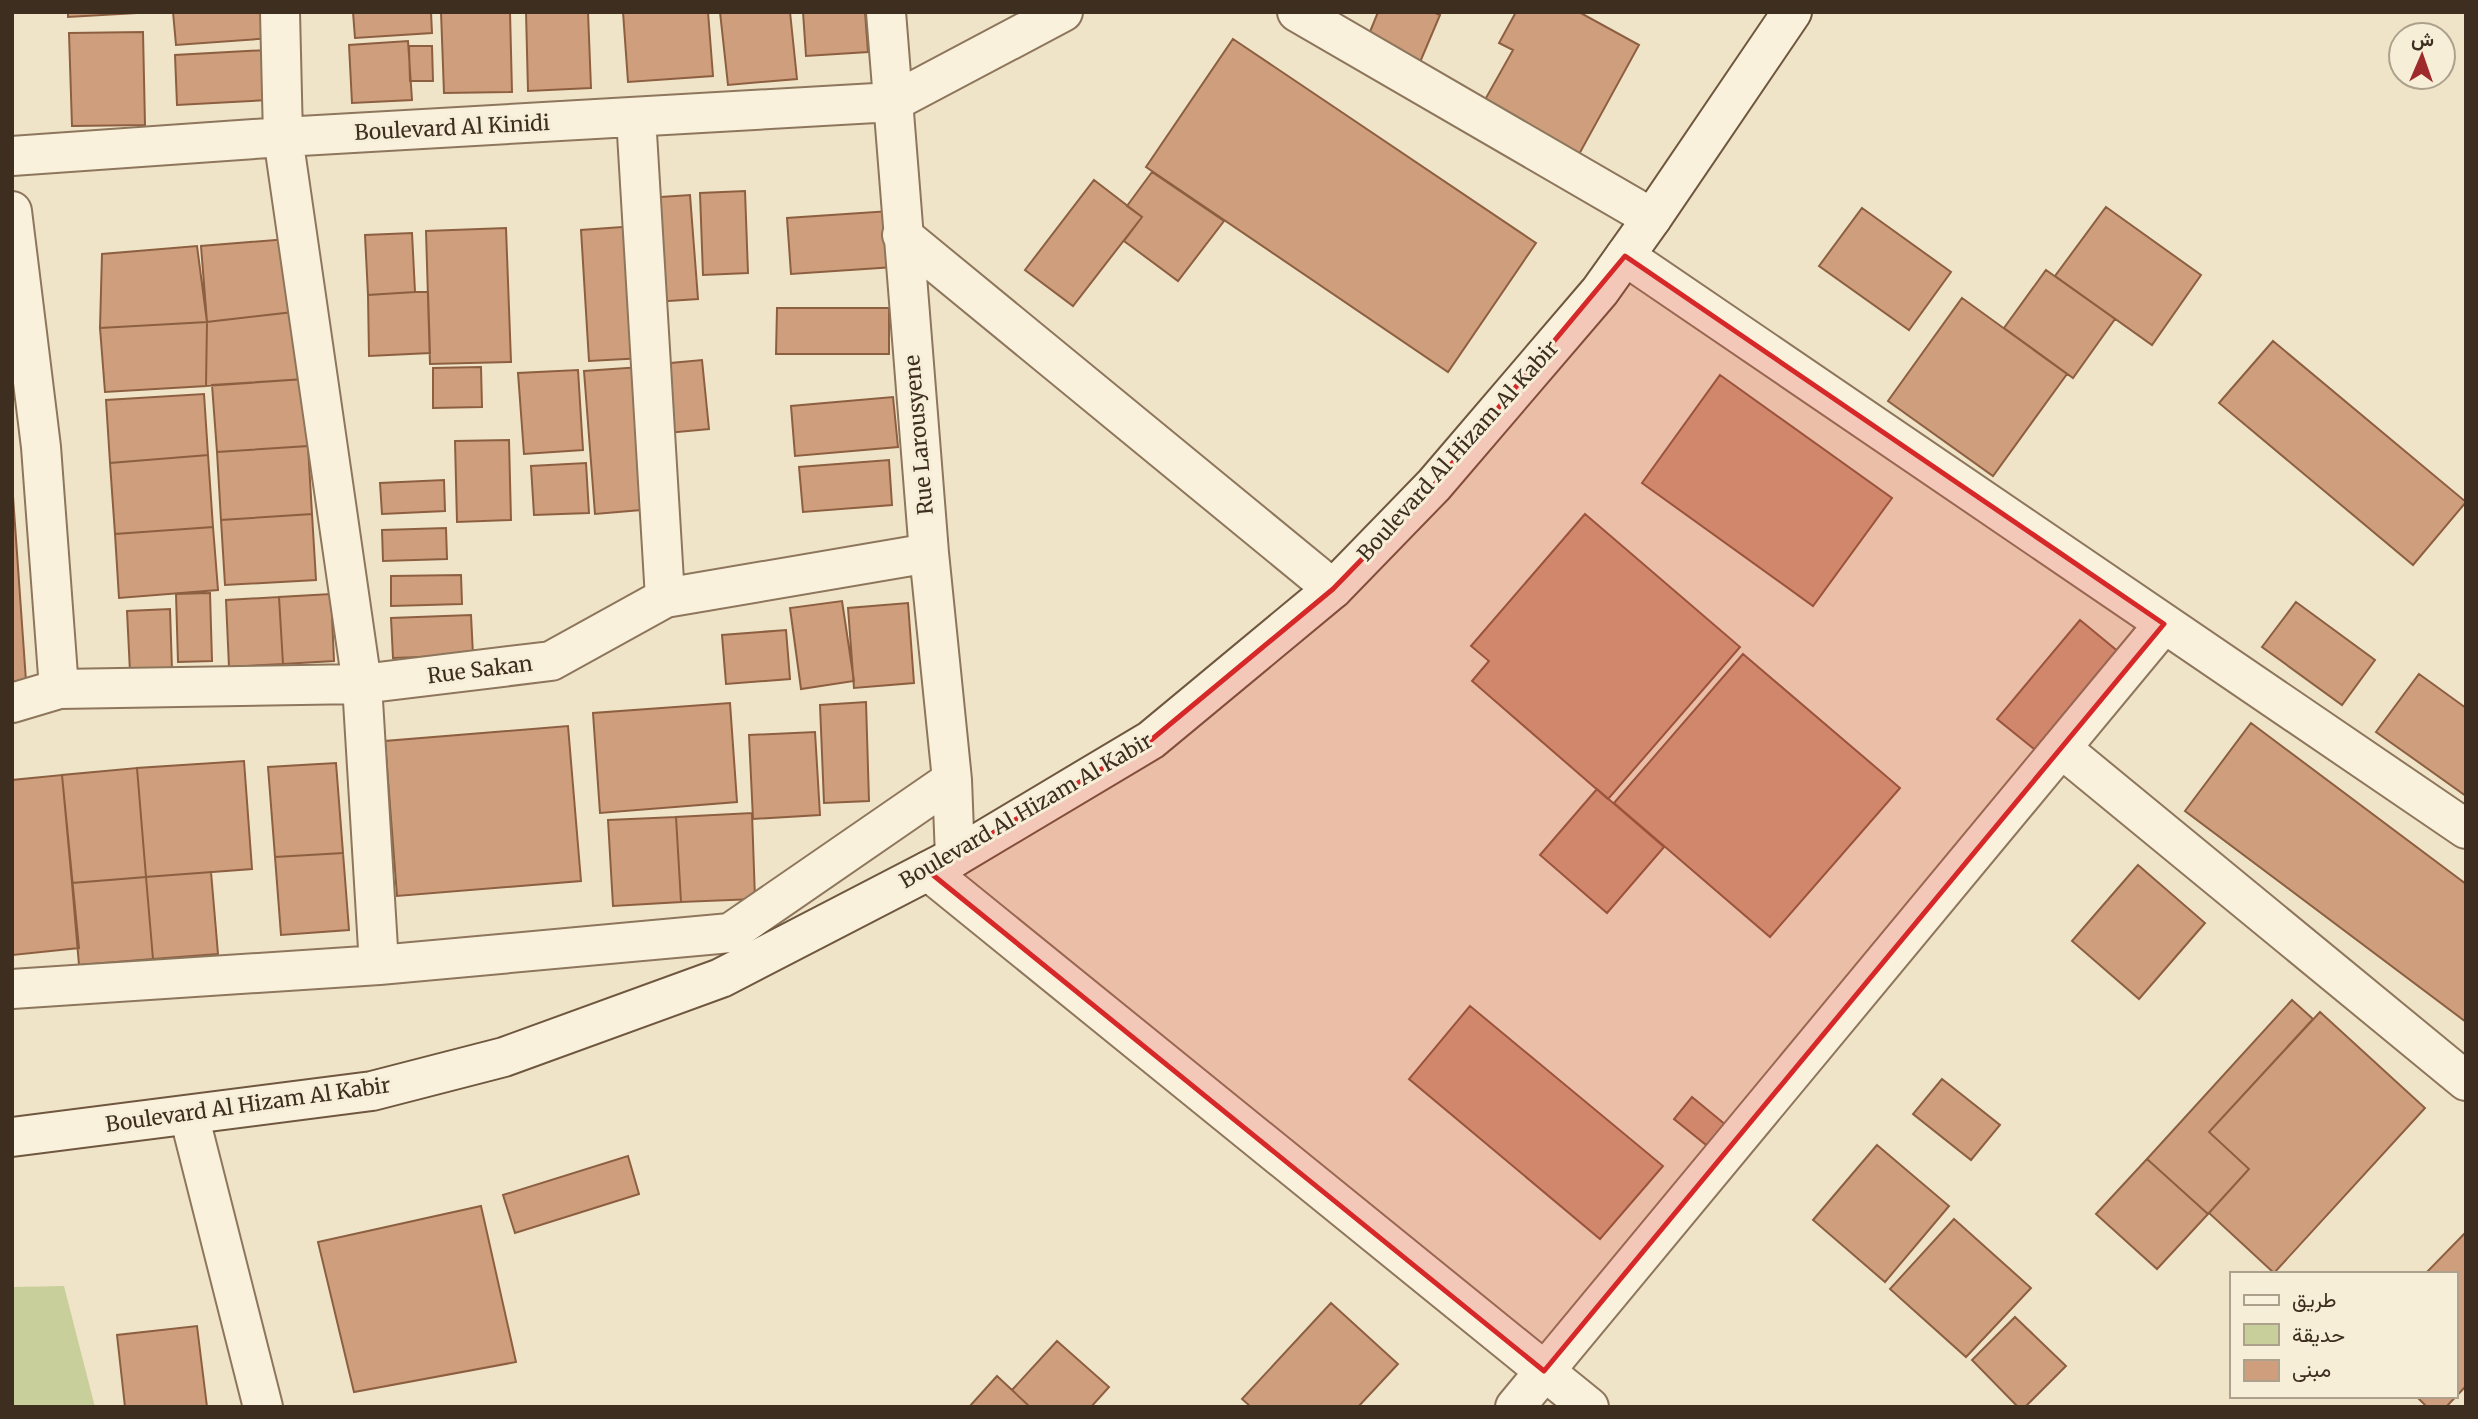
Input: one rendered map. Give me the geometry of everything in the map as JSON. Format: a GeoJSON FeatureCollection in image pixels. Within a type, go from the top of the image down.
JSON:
{"type":"FeatureCollection","features":[{"type":"Feature","properties":{"kind":"street"},"geometry":{"type":"LineString","coordinates":[[280,12],[283,137],[362,684],[379,964]]}},
{"type":"Feature","properties":{"kind":"street","name":"Rue Larousyene"},"geometry":{"type":"LineString","coordinates":[[886,12],[929,553],[952,780],[941,864]]}},
{"type":"Feature","properties":{"kind":"street"},"geometry":{"type":"LineString","coordinates":[[893,102],[1063,12]]}},
{"type":"Feature","properties":{"kind":"street"},"geometry":{"type":"LineString","coordinates":[[1297,12],[1652,218]]}},
{"type":"Feature","properties":{"kind":"street","name":"Boulevard Al Hizam Al Kabir"},"geometry":{"type":"LineString","coordinates":[[12,1136],[372,1091],[504,1057],[721,978],[941,864],[1151,740],[1333,589],[1434,485],[1600,291],[1792,12]]}},
{"type":"Feature","properties":{"kind":"street","name":"Boulevard Al Kinidi"},"geometry":{"type":"LineString","coordinates":[[12,156],[283,137],[893,102]]}},
{"type":"Feature","properties":{"kind":"street"},"geometry":{"type":"LineString","coordinates":[[636,117],[665,598]]}},
{"type":"Feature","properties":{"kind":"street"},"geometry":{"type":"LineString","coordinates":[[12,211],[27,447],[59,689]]}},
{"type":"Feature","properties":{"kind":"street"},"geometry":{"type":"LineString","coordinates":[[902,234],[1333,589]]}},
{"type":"Feature","properties":{"kind":"street"},"geometry":{"type":"LineString","coordinates":[[1625,256],[2466,829]]}},
{"type":"Feature","properties":{"kind":"street","name":"Rue Sakan"},"geometry":{"type":"LineString","coordinates":[[12,703],[59,689],[362,684],[551,661],[665,598],[929,553]]}},
{"type":"Feature","properties":{"kind":"street"},"geometry":{"type":"LineString","coordinates":[[1515,1407],[2164,624]]}},
{"type":"Feature","properties":{"kind":"street"},"geometry":{"type":"LineString","coordinates":[[2061,748],[2466,1082]]}},
{"type":"Feature","properties":{"kind":"street"},"geometry":{"type":"LineString","coordinates":[[12,989],[379,964],[730,933],[952,780]]}},
{"type":"Feature","properties":{"kind":"street"},"geometry":{"type":"LineString","coordinates":[[941,864],[1589,1407]]}},
{"type":"Feature","properties":{"kind":"street"},"geometry":{"type":"LineString","coordinates":[[189,1115],[263,1407]]}},
{"type":"Feature","properties":{"kind":"highlighted area"},"geometry":{"type":"Polygon","coordinates":[[[1625,256],[2164,624],[1544,1371],[928,871],[1151,740],[1333,589],[1434,485],[1625,256]]]}},
{"type":"Feature","properties":{"kind":"green space"},"geometry":{"type":"Polygon","coordinates":[[[64,1286],[95,1407],[12,1407],[12,1287],[64,1286]]]}},
{"type":"Feature","properties":{"kind":"building"},"geometry":{"type":"Polygon","coordinates":[[[68,12],[155,12],[68,17],[68,12]]]}},
{"type":"Feature","properties":{"kind":"building"},"geometry":{"type":"Polygon","coordinates":[[[173,12],[270,12],[272,38],[176,45],[173,12]]]}},
{"type":"Feature","properties":{"kind":"building"},"geometry":{"type":"Polygon","coordinates":[[[353,12],[431,12],[432,33],[355,38],[353,12]]]}},
{"type":"Feature","properties":{"kind":"building"},"geometry":{"type":"Polygon","coordinates":[[[441,12],[510,12],[512,92],[444,93],[441,12]]]}},
{"type":"Feature","properties":{"kind":"building"},"geometry":{"type":"Polygon","coordinates":[[[526,12],[588,12],[591,88],[528,91],[526,12]]]}},
{"type":"Feature","properties":{"kind":"building"},"geometry":{"type":"Polygon","coordinates":[[[623,12],[708,12],[713,76],[628,82],[623,12]]]}},
{"type":"Feature","properties":{"kind":"building"},"geometry":{"type":"Polygon","coordinates":[[[720,12],[790,12],[797,79],[728,85],[720,12]]]}},
{"type":"Feature","properties":{"kind":"building"},"geometry":{"type":"Polygon","coordinates":[[[803,12],[865,12],[868,52],[806,56],[803,12]]]}},
{"type":"Feature","properties":{"kind":"building"},"geometry":{"type":"Polygon","coordinates":[[[1378,12],[1433,12],[1440,15],[1418,67],[1365,44],[1378,12]]]}},
{"type":"Feature","properties":{"kind":"building"},"geometry":{"type":"Polygon","coordinates":[[[1516,12],[1579,12],[1639,45],[1577,158],[1482,105],[1513,50],[1499,43],[1516,12]]]}},
{"type":"Feature","properties":{"kind":"building"},"geometry":{"type":"Polygon","coordinates":[[[143,32],[145,125],[72,126],[69,33],[143,32]]]}},
{"type":"Feature","properties":{"kind":"building"},"geometry":{"type":"Polygon","coordinates":[[[1233,39],[1536,243],[1448,372],[1146,167],[1233,39]]]}},
{"type":"Feature","properties":{"kind":"building"},"geometry":{"type":"Polygon","coordinates":[[[408,41],[412,100],[352,103],[349,45],[408,41]]]}},
{"type":"Feature","properties":{"kind":"building"},"geometry":{"type":"Polygon","coordinates":[[[409,46],[432,46],[433,81],[410,81],[409,46]]]}},
{"type":"Feature","properties":{"kind":"building"},"geometry":{"type":"Polygon","coordinates":[[[266,50],[269,100],[177,105],[175,55],[266,50]]]}},
{"type":"Feature","properties":{"kind":"building"},"geometry":{"type":"Polygon","coordinates":[[[1152,172],[1224,221],[1178,281],[1124,241],[1142,217],[1127,206],[1152,172]]]}},
{"type":"Feature","properties":{"kind":"building"},"geometry":{"type":"Polygon","coordinates":[[[1094,180],[1142,217],[1073,306],[1025,270],[1094,180]]]}},
{"type":"Feature","properties":{"kind":"building"},"geometry":{"type":"Polygon","coordinates":[[[745,191],[748,273],[703,275],[700,193],[745,191]]]}},
{"type":"Feature","properties":{"kind":"building"},"geometry":{"type":"Polygon","coordinates":[[[690,195],[698,299],[654,302],[646,198],[690,195]]]}},
{"type":"Feature","properties":{"kind":"building"},"geometry":{"type":"Polygon","coordinates":[[[2106,207],[2201,275],[2152,345],[2055,276],[2106,207]]]}},
{"type":"Feature","properties":{"kind":"building"},"geometry":{"type":"Polygon","coordinates":[[[1862,208],[1951,272],[1909,330],[1819,266],[1862,208]]]}},
{"type":"Feature","properties":{"kind":"building"},"geometry":{"type":"Polygon","coordinates":[[[890,211],[894,267],[791,274],[787,218],[890,211]]]}},
{"type":"Feature","properties":{"kind":"building"},"geometry":{"type":"Polygon","coordinates":[[[636,226],[644,358],[589,361],[581,230],[636,226]]]}},
{"type":"Feature","properties":{"kind":"building"},"geometry":{"type":"Polygon","coordinates":[[[506,228],[511,362],[430,364],[426,231],[506,228]]]}},
{"type":"Feature","properties":{"kind":"building"},"geometry":{"type":"Polygon","coordinates":[[[412,233],[415,292],[368,295],[365,235],[412,233]]]}},
{"type":"Feature","properties":{"kind":"building"},"geometry":{"type":"Polygon","coordinates":[[[288,239],[293,312],[207,322],[201,246],[288,239]]]}},
{"type":"Feature","properties":{"kind":"building"},"geometry":{"type":"Polygon","coordinates":[[[197,246],[207,322],[100,328],[102,254],[197,246]]]}},
{"type":"Feature","properties":{"kind":"building"},"geometry":{"type":"Polygon","coordinates":[[[2046,270],[2115,319],[2073,378],[2004,328],[2046,270]]]}},
{"type":"Feature","properties":{"kind":"building"},"geometry":{"type":"Polygon","coordinates":[[[428,292],[430,353],[369,356],[368,295],[428,292]]]}},
{"type":"Feature","properties":{"kind":"building"},"geometry":{"type":"Polygon","coordinates":[[[1962,298],[2067,374],[1993,476],[1888,401],[1962,298]]]}},
{"type":"Feature","properties":{"kind":"building"},"geometry":{"type":"Polygon","coordinates":[[[777,308],[889,308],[889,354],[776,354],[777,308]]]}},
{"type":"Feature","properties":{"kind":"building"},"geometry":{"type":"Polygon","coordinates":[[[293,312],[304,379],[206,386],[207,322],[293,312]]]}},
{"type":"Feature","properties":{"kind":"building"},"geometry":{"type":"Polygon","coordinates":[[[207,322],[206,386],[105,392],[100,328],[207,322]]]}},
{"type":"Feature","properties":{"kind":"building"},"geometry":{"type":"Polygon","coordinates":[[[2273,341],[2466,502],[2413,565],[2219,403],[2273,341]]]}},
{"type":"Feature","properties":{"kind":"building"},"geometry":{"type":"Polygon","coordinates":[[[702,360],[709,429],[667,433],[660,364],[702,360]]]}},
{"type":"Feature","properties":{"kind":"building"},"geometry":{"type":"Polygon","coordinates":[[[481,367],[482,407],[433,408],[433,368],[481,367]]]}},
{"type":"Feature","properties":{"kind":"building"},"geometry":{"type":"Polygon","coordinates":[[[641,367],[653,509],[595,514],[584,371],[641,367]]]}},
{"type":"Feature","properties":{"kind":"building"},"geometry":{"type":"Polygon","coordinates":[[[578,370],[583,450],[524,454],[518,373],[578,370]]]}},
{"type":"Feature","properties":{"kind":"building"},"geometry":{"type":"Polygon","coordinates":[[[1720,375],[1892,498],[1813,606],[1642,483],[1720,375]]]}},
{"type":"Feature","properties":{"kind":"building"},"geometry":{"type":"Polygon","coordinates":[[[304,379],[308,446],[217,452],[212,385],[304,379]]]}},
{"type":"Feature","properties":{"kind":"building"},"geometry":{"type":"Polygon","coordinates":[[[204,394],[208,455],[110,463],[106,400],[204,394]]]}},
{"type":"Feature","properties":{"kind":"building"},"geometry":{"type":"Polygon","coordinates":[[[893,397],[898,447],[795,456],[791,406],[893,397]]]}},
{"type":"Feature","properties":{"kind":"building"},"geometry":{"type":"Polygon","coordinates":[[[509,440],[511,520],[457,522],[455,441],[509,440]]]}},
{"type":"Feature","properties":{"kind":"building"},"geometry":{"type":"Polygon","coordinates":[[[308,446],[312,514],[221,520],[217,452],[308,446]]]}},
{"type":"Feature","properties":{"kind":"building"},"geometry":{"type":"Polygon","coordinates":[[[208,455],[213,527],[115,534],[110,463],[208,455]]]}},
{"type":"Feature","properties":{"kind":"building"},"geometry":{"type":"Polygon","coordinates":[[[889,460],[892,505],[803,512],[799,467],[889,460]]]}},
{"type":"Feature","properties":{"kind":"building"},"geometry":{"type":"Polygon","coordinates":[[[586,463],[589,513],[534,515],[531,466],[586,463]]]}},
{"type":"Feature","properties":{"kind":"building"},"geometry":{"type":"Polygon","coordinates":[[[444,480],[445,511],[382,514],[380,483],[444,480]]]}},
{"type":"Feature","properties":{"kind":"building"},"geometry":{"type":"Polygon","coordinates":[[[12,482],[26,681],[12,682],[12,482]]]}},
{"type":"Feature","properties":{"kind":"building"},"geometry":{"type":"Polygon","coordinates":[[[312,514],[316,580],[225,585],[221,520],[312,514]]]}},
{"type":"Feature","properties":{"kind":"building"},"geometry":{"type":"Polygon","coordinates":[[[1585,514],[1740,647],[1608,799],[1472,681],[1489,661],[1471,646],[1585,514]]]}},
{"type":"Feature","properties":{"kind":"building"},"geometry":{"type":"Polygon","coordinates":[[[213,527],[218,590],[119,598],[115,534],[213,527]]]}},
{"type":"Feature","properties":{"kind":"building"},"geometry":{"type":"Polygon","coordinates":[[[446,528],[447,559],[383,561],[382,530],[446,528]]]}},
{"type":"Feature","properties":{"kind":"building"},"geometry":{"type":"Polygon","coordinates":[[[461,575],[462,604],[391,606],[391,576],[461,575]]]}},
{"type":"Feature","properties":{"kind":"building"},"geometry":{"type":"Polygon","coordinates":[[[210,593],[212,661],[178,662],[176,594],[210,593]]]}},
{"type":"Feature","properties":{"kind":"building"},"geometry":{"type":"Polygon","coordinates":[[[331,594],[334,661],[283,664],[279,597],[331,594]]]}},
{"type":"Feature","properties":{"kind":"building"},"geometry":{"type":"Polygon","coordinates":[[[279,597],[283,664],[229,667],[226,600],[279,597]]]}},
{"type":"Feature","properties":{"kind":"building"},"geometry":{"type":"Polygon","coordinates":[[[842,601],[854,681],[801,689],[790,608],[842,601]]]}},
{"type":"Feature","properties":{"kind":"building"},"geometry":{"type":"Polygon","coordinates":[[[2296,602],[2375,660],[2342,705],[2262,647],[2296,602]]]}},
{"type":"Feature","properties":{"kind":"building"},"geometry":{"type":"Polygon","coordinates":[[[908,603],[914,683],[854,688],[848,608],[908,603]]]}},
{"type":"Feature","properties":{"kind":"building"},"geometry":{"type":"Polygon","coordinates":[[[170,609],[172,670],[130,672],[127,611],[170,609]]]}},
{"type":"Feature","properties":{"kind":"building"},"geometry":{"type":"Polygon","coordinates":[[[471,615],[473,655],[393,658],[391,618],[471,615]]]}},
{"type":"Feature","properties":{"kind":"building"},"geometry":{"type":"Polygon","coordinates":[[[2080,620],[2126,658],[2044,757],[1997,719],[2080,620]]]}},
{"type":"Feature","properties":{"kind":"building"},"geometry":{"type":"Polygon","coordinates":[[[786,630],[790,679],[726,684],[722,635],[786,630]]]}},
{"type":"Feature","properties":{"kind":"building"},"geometry":{"type":"Polygon","coordinates":[[[1743,654],[1900,788],[1770,937],[1614,803],[1743,654]]]}},
{"type":"Feature","properties":{"kind":"building"},"geometry":{"type":"Polygon","coordinates":[[[2419,674],[2466,708],[2466,796],[2376,732],[2419,674]]]}},
{"type":"Feature","properties":{"kind":"building"},"geometry":{"type":"Polygon","coordinates":[[[866,702],[869,801],[824,803],[820,705],[866,702]]]}},
{"type":"Feature","properties":{"kind":"building"},"geometry":{"type":"Polygon","coordinates":[[[730,703],[737,802],[600,813],[593,713],[730,703]]]}},
{"type":"Feature","properties":{"kind":"building"},"geometry":{"type":"Polygon","coordinates":[[[2251,723],[2466,884],[2466,1022],[2185,811],[2251,723]]]}},
{"type":"Feature","properties":{"kind":"building"},"geometry":{"type":"Polygon","coordinates":[[[568,726],[581,881],[397,896],[385,741],[568,726]]]}},
{"type":"Feature","properties":{"kind":"building"},"geometry":{"type":"Polygon","coordinates":[[[815,732],[820,815],[753,819],[749,735],[815,732]]]}},
{"type":"Feature","properties":{"kind":"building"},"geometry":{"type":"Polygon","coordinates":[[[244,761],[252,869],[146,877],[137,768],[244,761]]]}},
{"type":"Feature","properties":{"kind":"building"},"geometry":{"type":"Polygon","coordinates":[[[336,763],[343,853],[275,857],[268,767],[336,763]]]}},
{"type":"Feature","properties":{"kind":"building"},"geometry":{"type":"Polygon","coordinates":[[[137,768],[146,877],[72,883],[62,775],[137,768]]]}},
{"type":"Feature","properties":{"kind":"building"},"geometry":{"type":"Polygon","coordinates":[[[62,775],[79,948],[13,955],[12,780],[62,775]]]}},
{"type":"Feature","properties":{"kind":"building"},"geometry":{"type":"Polygon","coordinates":[[[1597,789],[1664,847],[1607,913],[1540,855],[1597,789]]]}},
{"type":"Feature","properties":{"kind":"building"},"geometry":{"type":"Polygon","coordinates":[[[752,813],[755,899],[681,902],[676,817],[752,813]]]}},
{"type":"Feature","properties":{"kind":"building"},"geometry":{"type":"Polygon","coordinates":[[[676,817],[681,902],[613,906],[608,820],[676,817]]]}},
{"type":"Feature","properties":{"kind":"building"},"geometry":{"type":"Polygon","coordinates":[[[343,853],[349,930],[281,935],[275,857],[343,853]]]}},
{"type":"Feature","properties":{"kind":"building"},"geometry":{"type":"Polygon","coordinates":[[[2138,865],[2205,923],[2139,999],[2072,941],[2138,865]]]}},
{"type":"Feature","properties":{"kind":"building"},"geometry":{"type":"Polygon","coordinates":[[[211,872],[218,954],[153,959],[146,877],[211,872]]]}},
{"type":"Feature","properties":{"kind":"building"},"geometry":{"type":"Polygon","coordinates":[[[146,877],[153,959],[79,965],[72,883],[146,877]]]}},
{"type":"Feature","properties":{"kind":"building"},"geometry":{"type":"Polygon","coordinates":[[[2292,1000],[2313,1019],[2209,1132],[2249,1169],[2208,1214],[2147,1159],[2292,1000]]]}},
{"type":"Feature","properties":{"kind":"building"},"geometry":{"type":"Polygon","coordinates":[[[1470,1006],[1663,1166],[1600,1239],[1409,1079],[1470,1006]]]}},
{"type":"Feature","properties":{"kind":"building"},"geometry":{"type":"Polygon","coordinates":[[[2320,1012],[2425,1108],[2275,1272],[2209,1213],[2249,1169],[2209,1132],[2320,1012]]]}},
{"type":"Feature","properties":{"kind":"building"},"geometry":{"type":"Polygon","coordinates":[[[1942,1079],[2000,1125],[1971,1160],[1913,1114],[1942,1079]]]}},
{"type":"Feature","properties":{"kind":"building"},"geometry":{"type":"Polygon","coordinates":[[[1692,1097],[1749,1144],[1731,1165],[1674,1119],[1692,1097]]]}},
{"type":"Feature","properties":{"kind":"building"},"geometry":{"type":"Polygon","coordinates":[[[1877,1145],[1949,1206],[1885,1282],[1813,1220],[1877,1145]]]}},
{"type":"Feature","properties":{"kind":"building"},"geometry":{"type":"Polygon","coordinates":[[[628,1156],[639,1194],[515,1233],[503,1195],[628,1156]]]}},
{"type":"Feature","properties":{"kind":"building"},"geometry":{"type":"Polygon","coordinates":[[[2147,1159],[2208,1214],[2157,1269],[2096,1214],[2147,1159]]]}},
{"type":"Feature","properties":{"kind":"building"},"geometry":{"type":"Polygon","coordinates":[[[481,1206],[516,1362],[354,1392],[318,1242],[481,1206]]]}},
{"type":"Feature","properties":{"kind":"building"},"geometry":{"type":"Polygon","coordinates":[[[1954,1219],[2031,1288],[1966,1357],[1890,1289],[1954,1219]]]}},
{"type":"Feature","properties":{"kind":"building"},"geometry":{"type":"Polygon","coordinates":[[[2466,1232],[2466,1386],[2457,1395],[2457,1272],[2427,1272],[2466,1232]]]}},
{"type":"Feature","properties":{"kind":"building"},"geometry":{"type":"Polygon","coordinates":[[[1331,1303],[1398,1364],[1358,1407],[1251,1407],[1242,1399],[1331,1303]]]}},
{"type":"Feature","properties":{"kind":"building"},"geometry":{"type":"Polygon","coordinates":[[[2015,1317],[2066,1366],[2025,1407],[2018,1407],[1972,1360],[2015,1317]]]}},
{"type":"Feature","properties":{"kind":"building"},"geometry":{"type":"Polygon","coordinates":[[[197,1326],[207,1407],[125,1407],[117,1335],[197,1326]]]}},
{"type":"Feature","properties":{"kind":"building"},"geometry":{"type":"Polygon","coordinates":[[[1057,1341],[1109,1387],[1091,1407],[1030,1407],[1012,1390],[1057,1341]]]}},
{"type":"Feature","properties":{"kind":"building"},"geometry":{"type":"Polygon","coordinates":[[[997,1376],[1012,1390],[1030,1407],[969,1407],[997,1376]]]}},
{"type":"Feature","properties":{"kind":"building"},"geometry":{"type":"Polygon","coordinates":[[[2418,1398],[2455,1398],[2446,1407],[2427,1407],[2418,1398]]]}}]}
